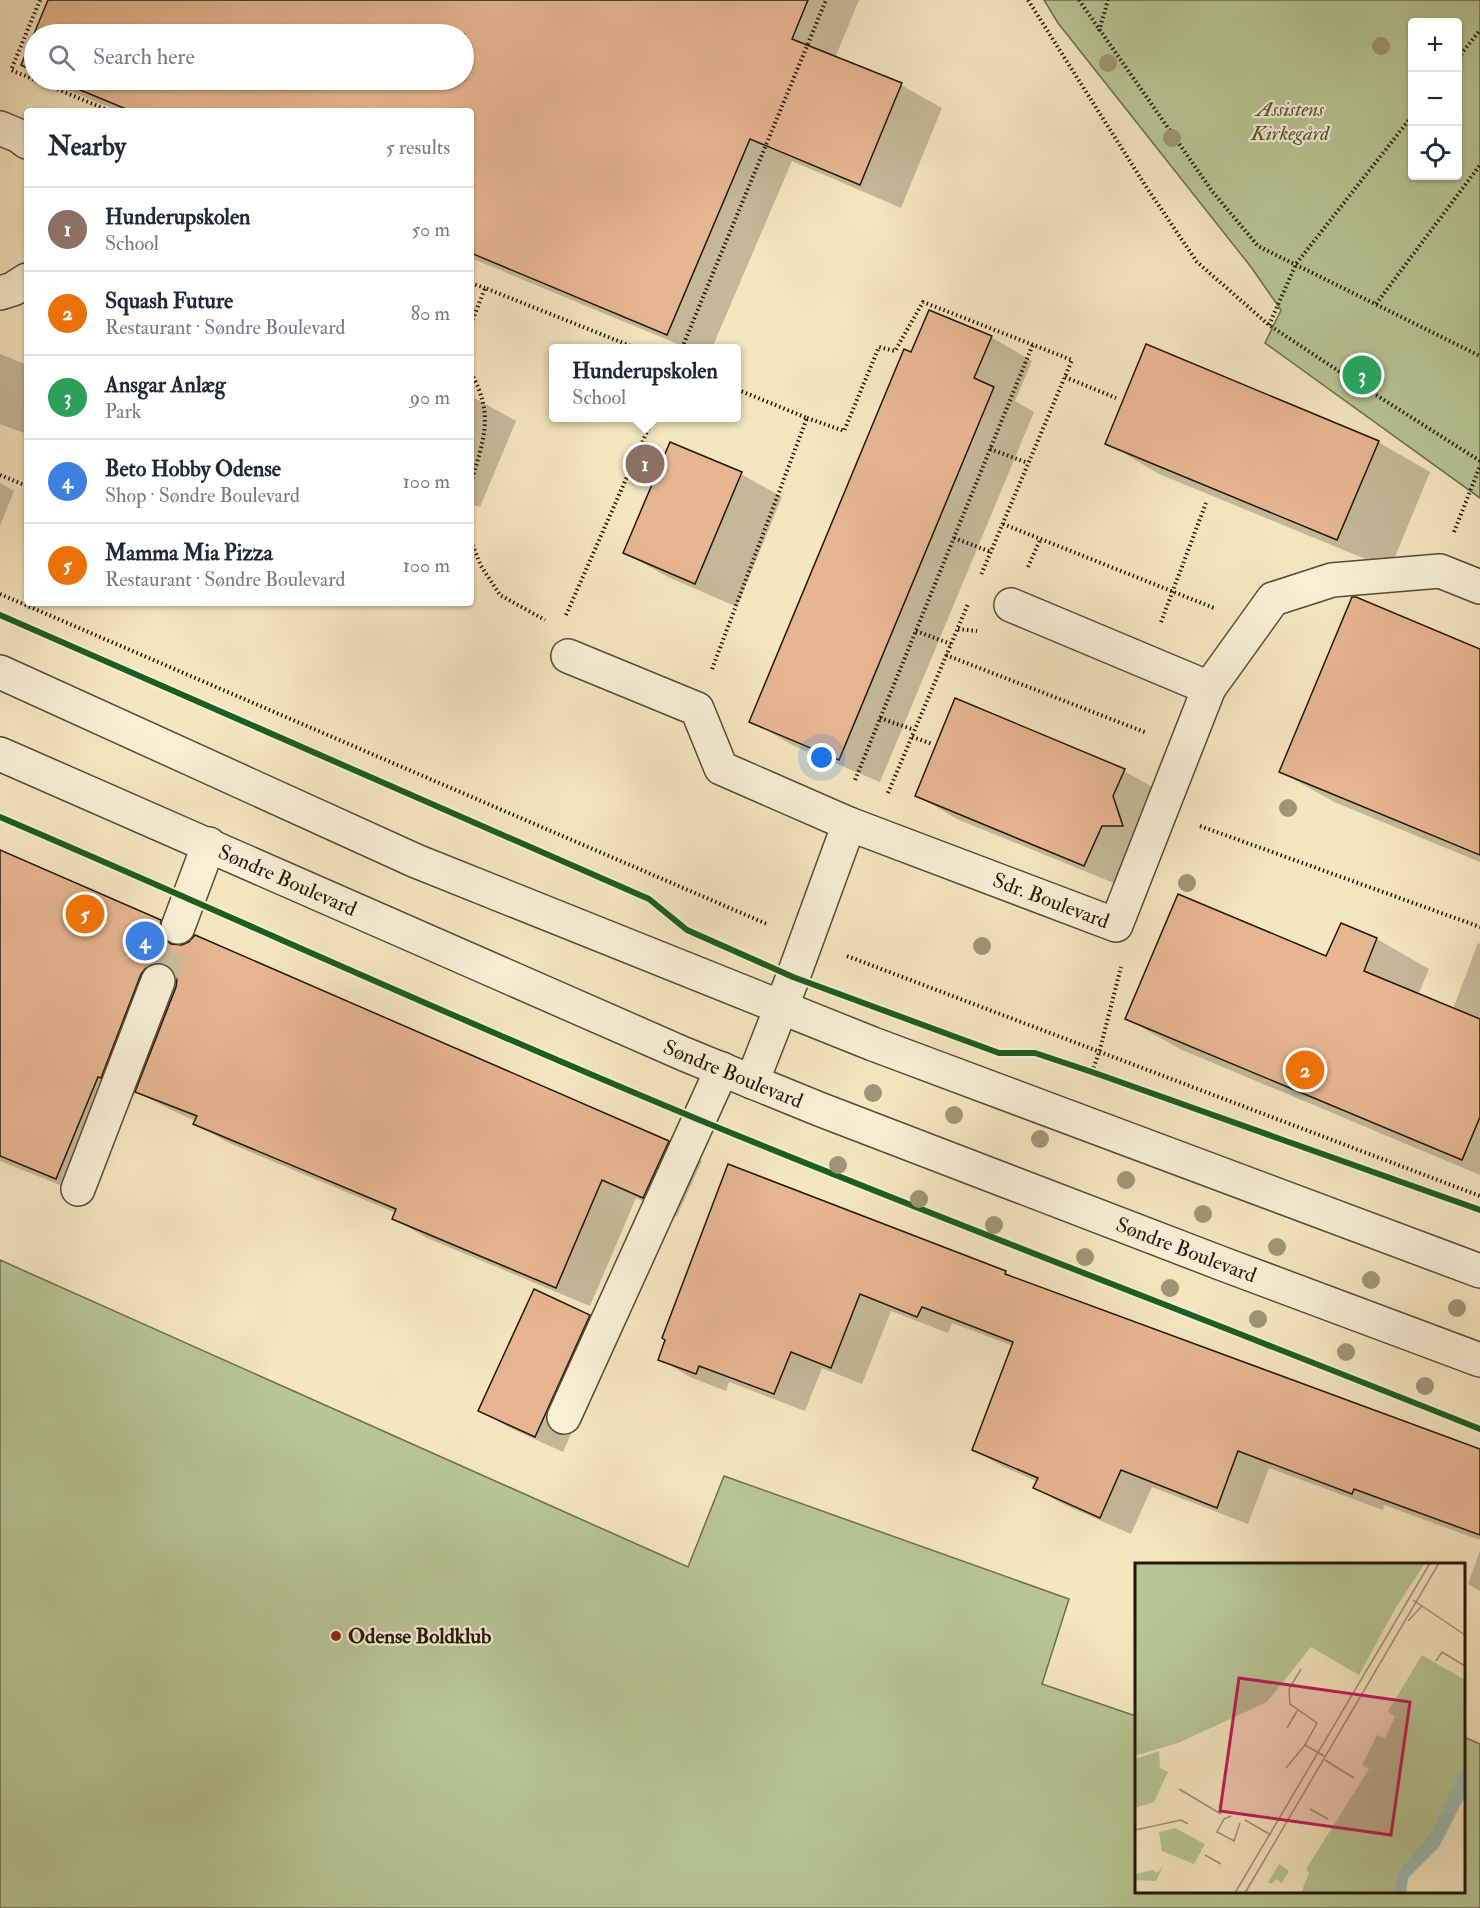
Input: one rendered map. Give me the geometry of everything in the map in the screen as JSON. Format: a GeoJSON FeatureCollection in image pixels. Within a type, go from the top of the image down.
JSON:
{"type":"FeatureCollection","features":[{"type":"Feature","properties":{"kind":"street"},"geometry":{"type":"LineString","coordinates":[[0,128],[24,140]]}},
{"type":"Feature","properties":{"kind":"street"},"geometry":{"type":"LineString","coordinates":[[0,293],[13,289],[24,282]]}},
{"type":"Feature","properties":{"kind":"street","name":"Sdr. Boulevard"},"geometry":{"type":"LineString","coordinates":[[696,709],[721,768],[844,822],[1116,925],[1209,688],[1273,599],[1332,580],[1440,571],[1480,587]]}},
{"type":"Feature","properties":{"kind":"street"},"geometry":{"type":"LineString","coordinates":[[1011,605],[1209,688]]}},
{"type":"Feature","properties":{"kind":"street"},"geometry":{"type":"LineString","coordinates":[[562,646],[696,709]]}},
{"type":"Feature","properties":{"kind":"street"},"geometry":{"type":"LineString","coordinates":[[0,672],[416,861],[873,1044],[1480,1271]]}},
{"type":"Feature","properties":{"kind":"street","name":"Søndre Boulevard"},"geometry":{"type":"LineString","coordinates":[[0,754],[752,1082],[1223,1264],[1480,1360]]}},
{"type":"Feature","properties":{"kind":"street"},"geometry":{"type":"LineString","coordinates":[[752,1082],[806,941],[844,822]]}},
{"type":"Feature","properties":{"kind":"street"},"geometry":{"type":"LineString","coordinates":[[178,927],[209,844]]}},
{"type":"Feature","properties":{"kind":"street"},"geometry":{"type":"LineString","coordinates":[[78,1188],[158,981]]}},
{"type":"Feature","properties":{"kind":"street"},"geometry":{"type":"LineString","coordinates":[[564,1417],[722,1069]]}},
{"type":"Feature","properties":{"kind":"path"},"geometry":{"type":"LineString","coordinates":[[30,24],[40,0]]}},
{"type":"Feature","properties":{"kind":"path"},"geometry":{"type":"LineString","coordinates":[[684,344],[826,0]]}},
{"type":"Feature","properties":{"kind":"path"},"geometry":{"type":"LineString","coordinates":[[1028,0],[1145,185],[1197,262],[1269,325],[1480,460]]}},
{"type":"Feature","properties":{"kind":"path"},"geometry":{"type":"LineString","coordinates":[[1078,0],[1212,191],[1258,246],[1480,356]]}},
{"type":"Feature","properties":{"kind":"path"},"geometry":{"type":"LineString","coordinates":[[1099,32],[1108,0]]}},
{"type":"Feature","properties":{"kind":"path"},"geometry":{"type":"LineString","coordinates":[[1462,53],[1480,30]]}},
{"type":"Feature","properties":{"kind":"path"},"geometry":{"type":"LineString","coordinates":[[24,40],[12,70],[24,75]]}},
{"type":"Feature","properties":{"kind":"path"},"geometry":{"type":"LineString","coordinates":[[60,90],[103,108]]}},
{"type":"Feature","properties":{"kind":"path"},"geometry":{"type":"LineString","coordinates":[[1269,325],[1296,264],[1408,122]]}},
{"type":"Feature","properties":{"kind":"path"},"geometry":{"type":"LineString","coordinates":[[1376,304],[1480,165]]}},
{"type":"Feature","properties":{"kind":"path"},"geometry":{"type":"LineString","coordinates":[[474,284],[626,344]]}},
{"type":"Feature","properties":{"kind":"path"},"geometry":{"type":"LineString","coordinates":[[474,316],[485,288]]}},
{"type":"Feature","properties":{"kind":"path"},"geometry":{"type":"LineString","coordinates":[[741,391],[844,431],[879,348],[896,351],[923,303],[1072,360],[1065,377],[1116,398]]}},
{"type":"Feature","properties":{"kind":"path"},"geometry":{"type":"LineString","coordinates":[[844,822],[880,718],[1033,344]]}},
{"type":"Feature","properties":{"kind":"path"},"geometry":{"type":"LineString","coordinates":[[474,380],[484,403],[486,421],[474,471]]}},
{"type":"Feature","properties":{"kind":"path"},"geometry":{"type":"LineString","coordinates":[[696,709],[807,418]]}},
{"type":"Feature","properties":{"kind":"path"},"geometry":{"type":"LineString","coordinates":[[562,646],[650,422]]}},
{"type":"Feature","properties":{"kind":"path"},"geometry":{"type":"LineString","coordinates":[[990,449],[1028,463]]}},
{"type":"Feature","properties":{"kind":"path"},"geometry":{"type":"LineString","coordinates":[[1440,571],[1480,466]]}},
{"type":"Feature","properties":{"kind":"path"},"geometry":{"type":"LineString","coordinates":[[0,475],[24,485]]}},
{"type":"Feature","properties":{"kind":"path"},"geometry":{"type":"LineString","coordinates":[[1146,662],[1206,503]]}},
{"type":"Feature","properties":{"kind":"path"},"geometry":{"type":"LineString","coordinates":[[1003,524],[1255,624]]}},
{"type":"Feature","properties":{"kind":"path"},"geometry":{"type":"LineString","coordinates":[[954,537],[991,552]]}},
{"type":"Feature","properties":{"kind":"path"},"geometry":{"type":"LineString","coordinates":[[474,548],[481,566],[500,595],[545,620],[562,646]]}},
{"type":"Feature","properties":{"kind":"path"},"geometry":{"type":"LineString","coordinates":[[0,594],[24,604]]}},
{"type":"Feature","properties":{"kind":"path"},"geometry":{"type":"LineString","coordinates":[[28,606],[806,941],[1480,1196]]}},
{"type":"Feature","properties":{"kind":"path"},"geometry":{"type":"LineString","coordinates":[[916,631],[951,644]]}},
{"type":"Feature","properties":{"kind":"path"},"geometry":{"type":"LineString","coordinates":[[946,655],[1185,748]]}},
{"type":"Feature","properties":{"kind":"path"},"geometry":{"type":"LineString","coordinates":[[880,718],[914,730]]}},
{"type":"Feature","properties":{"kind":"path"},"geometry":{"type":"LineString","coordinates":[[912,737],[932,744]]}},
{"type":"Feature","properties":{"kind":"path"},"geometry":{"type":"LineString","coordinates":[[1160,812],[1480,927]]}},
{"type":"Feature","properties":{"kind":"path"},"geometry":{"type":"LineString","coordinates":[[1092,1072],[1122,963],[1116,925]]}},
{"type":"Feature","properties":{"kind":"path"},"geometry":{"type":"LineString","coordinates":[[1080,1068],[1103,1076]]}},
{"type":"Feature","properties":{"kind":"green space","name":"Assistens Kirkegård"},"geometry":{"type":"Polygon","coordinates":[[[1044,0],[1480,0],[1480,498],[1265,343],[1281,310],[1251,267],[1058,23],[1044,0]]]}},
{"type":"Feature","properties":{"kind":"green space","name":"Odense Boldklub"},"geometry":{"type":"Polygon","coordinates":[[[0,1260],[688,1567],[724,1476],[1069,1599],[1042,1684],[1135,1716],[1135,1893],[1465,1893],[1465,1737],[1480,1744],[1480,1908],[0,1908],[0,1260]]]}},
{"type":"Feature","properties":{"kind":"building"},"geometry":{"type":"Polygon","coordinates":[[[48,0],[808,0],[792,39],[902,83],[860,185],[750,139],[667,335],[474,254],[474,108],[124,108],[80,90],[474,90],[474,24],[38,24],[48,0]]]}},
{"type":"Feature","properties":{"kind":"building"},"geometry":{"type":"Polygon","coordinates":[[[929,310],[992,336],[974,378],[994,387],[839,760],[749,722],[904,349],[911,352],[929,310]]]}},
{"type":"Feature","properties":{"kind":"building"},"geometry":{"type":"Polygon","coordinates":[[[1146,344],[1379,441],[1337,540],[1105,444],[1146,344]]]}},
{"type":"Feature","properties":{"kind":"building"},"geometry":{"type":"Polygon","coordinates":[[[670,442],[742,472],[695,584],[623,553],[670,442]]]}},
{"type":"Feature","properties":{"kind":"building"},"geometry":{"type":"Polygon","coordinates":[[[1352,597],[1480,649],[1480,855],[1279,772],[1352,597]]]}},
{"type":"Feature","properties":{"kind":"building"},"geometry":{"type":"Polygon","coordinates":[[[955,698],[1125,769],[1113,796],[1123,826],[1102,826],[1084,866],[915,796],[955,698]]]}},
{"type":"Feature","properties":{"kind":"building"},"geometry":{"type":"Polygon","coordinates":[[[0,850],[161,920],[160,931],[164,939],[171,944],[182,945],[189,942],[195,935],[669,1141],[643,1198],[602,1180],[556,1288],[392,1219],[396,1209],[193,1124],[197,1116],[135,1092],[176,987],[177,979],[173,970],[165,964],[156,962],[147,966],[141,974],[101,1078],[98,1077],[56,1179],[0,1156],[0,850]]]}},
{"type":"Feature","properties":{"kind":"building"},"geometry":{"type":"Polygon","coordinates":[[[1178,894],[1326,956],[1341,923],[1377,938],[1364,971],[1480,1019],[1480,1117],[1462,1160],[1125,1019],[1178,894]]]}},
{"type":"Feature","properties":{"kind":"building"},"geometry":{"type":"Polygon","coordinates":[[[728,1164],[1006,1271],[1005,1274],[1480,1449],[1480,1535],[1354,1489],[1352,1494],[1238,1451],[1217,1508],[1121,1470],[1100,1518],[1033,1488],[1038,1478],[972,1450],[1013,1342],[922,1307],[917,1317],[860,1294],[831,1368],[791,1352],[774,1394],[699,1366],[696,1374],[658,1360],[665,1340],[662,1338],[728,1164]]]}},
{"type":"Feature","properties":{"kind":"building"},"geometry":{"type":"Polygon","coordinates":[[[534,1289],[590,1315],[535,1437],[478,1411],[534,1289]]]}},
{"type":"Feature","properties":{"kind":"tunnel"},"geometry":{"type":"LineString","coordinates":[[158,981],[178,927]]}},
{"type":"Feature","properties":{"kind":"cycle path"},"geometry":{"type":"LineString","coordinates":[[0,615],[649,899],[687,930],[793,977],[999,1053],[1035,1053],[1092,1072],[1480,1210]]}},
{"type":"Feature","properties":{"kind":"cycle path"},"geometry":{"type":"LineString","coordinates":[[0,817],[526,1047],[702,1121],[1480,1429]]}},
{"type":"Feature","properties":{"kind":"place","name":"Ansgar Anlæg"},"geometry":{"type":"Point","coordinates":[1362,375]}},
{"type":"Feature","properties":{"kind":"place","name":"Hunderupskolen"},"geometry":{"type":"Point","coordinates":[645,464]}},
{"type":"Feature","properties":{"kind":"place","name":"Mamma Mia Pizza"},"geometry":{"type":"Point","coordinates":[85,914]}},
{"type":"Feature","properties":{"kind":"place","name":"Beto Hobby Odense"},"geometry":{"type":"Point","coordinates":[145,941]}},
{"type":"Feature","properties":{"kind":"place","name":"Squash Future"},"geometry":{"type":"Point","coordinates":[1305,1070]}},
{"type":"Feature","properties":{"kind":"place","name":"Odense Boldklub"},"geometry":{"type":"Point","coordinates":[336,1636]}}]}
